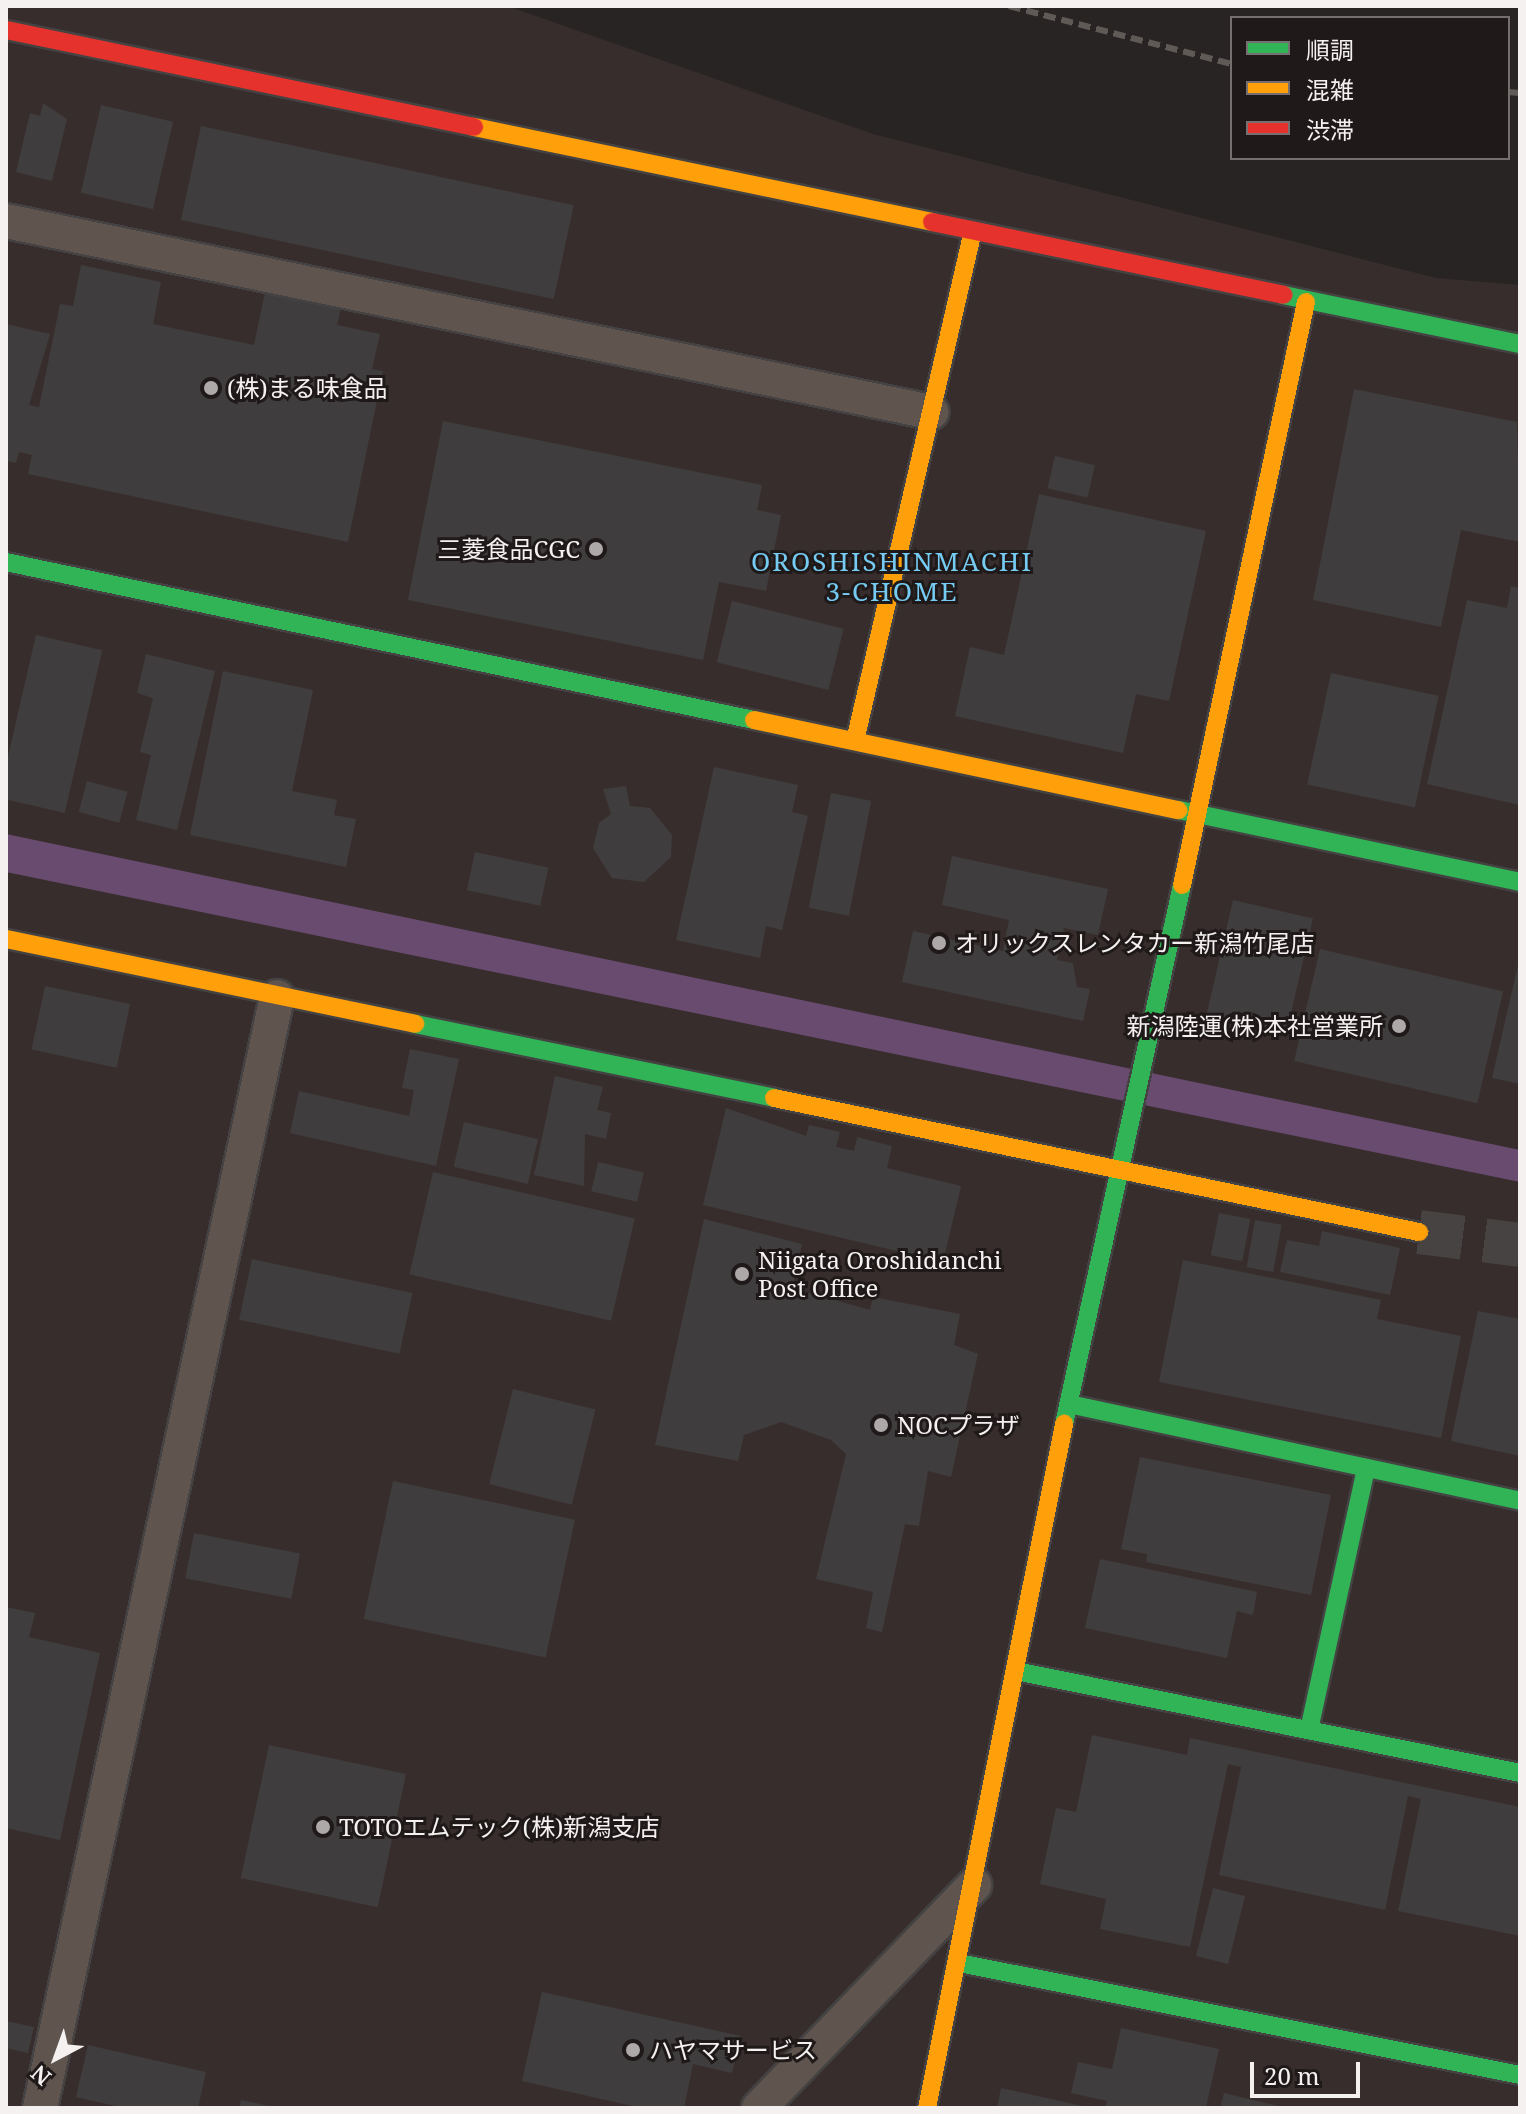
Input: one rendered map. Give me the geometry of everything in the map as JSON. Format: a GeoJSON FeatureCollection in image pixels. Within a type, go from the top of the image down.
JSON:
{"type":"FeatureCollection","features":[{"type":"Feature","properties":{"kind":"street"},"geometry":{"type":"LineString","coordinates":[[6,30],[972,235],[1520,344]]}},
{"type":"Feature","properties":{"kind":"street"},"geometry":{"type":"LineString","coordinates":[[6,221],[931,412]]}},
{"type":"Feature","properties":{"kind":"street"},"geometry":{"type":"LineString","coordinates":[[855,741],[972,235]]}},
{"type":"Feature","properties":{"kind":"street"},"geometry":{"type":"LineString","coordinates":[[927,2108],[959,1963],[1115,1167],[1199,814],[1306,302]]}},
{"type":"Feature","properties":{"kind":"street"},"geometry":{"type":"LineString","coordinates":[[6,562],[1520,882]]}},
{"type":"Feature","properties":{"kind":"street"},"geometry":{"type":"LineString","coordinates":[[6,939],[1419,1232]]}},
{"type":"Feature","properties":{"kind":"street"},"geometry":{"type":"LineString","coordinates":[[40,2108],[277,997]]}},
{"type":"Feature","properties":{"kind":"street"},"geometry":{"type":"LineString","coordinates":[[1069,1404],[1520,1501]]}},
{"type":"Feature","properties":{"kind":"street"},"geometry":{"type":"LineString","coordinates":[[1309,1730],[1366,1468]]}},
{"type":"Feature","properties":{"kind":"street"},"geometry":{"type":"LineString","coordinates":[[1016,1671],[1520,1773]]}},
{"type":"Feature","properties":{"kind":"street"},"geometry":{"type":"LineString","coordinates":[[759,2108],[974,1885]]}},
{"type":"Feature","properties":{"kind":"street"},"geometry":{"type":"LineString","coordinates":[[959,1963],[1520,2075]]}},
{"type":"Feature","properties":{"kind":"shaded area"},"geometry":{"type":"Polygon","coordinates":[[[6,6],[507,6],[873,134],[1436,278],[1520,285],[1520,2108],[6,2108],[6,6]]]}},
{"type":"Feature","properties":{"kind":"shaded area"},"geometry":{"type":"Polygon","coordinates":[[[6,834],[1520,1150],[1520,1182],[6,872],[6,834]]]}},
{"type":"Feature","properties":{"kind":"building"},"geometry":{"type":"Polygon","coordinates":[[[43,103],[67,119],[52,181],[16,172],[30,113],[40,116],[43,103]]]}},
{"type":"Feature","properties":{"kind":"building"},"geometry":{"type":"Polygon","coordinates":[[[101,105],[173,122],[153,209],[81,193],[101,105]]]}},
{"type":"Feature","properties":{"kind":"building"},"geometry":{"type":"Polygon","coordinates":[[[201,126],[574,205],[554,299],[181,220],[201,126]]]}},
{"type":"Feature","properties":{"kind":"building","name":"(株)まる味食品"},"geometry":{"type":"Polygon","coordinates":[[[81,265],[161,282],[153,324],[254,345],[265,292],[341,308],[337,325],[380,334],[372,369],[383,371],[348,542],[28,474],[32,455],[19,452],[16,463],[6,461],[6,324],[50,334],[29,405],[39,407],[60,304],[73,306],[81,265]]]}},
{"type":"Feature","properties":{"kind":"building"},"geometry":{"type":"Polygon","coordinates":[[[1354,389],[1517,422],[1520,542],[1461,530],[1441,627],[1313,600],[1354,389]]]}},
{"type":"Feature","properties":{"kind":"building","name":"三菱食品CGC"},"geometry":{"type":"Polygon","coordinates":[[[443,421],[762,485],[757,510],[781,515],[766,591],[719,582],[703,660],[408,600],[443,421]]]}},
{"type":"Feature","properties":{"kind":"building"},"geometry":{"type":"Polygon","coordinates":[[[1055,456],[1095,465],[1088,497],[1048,488],[1055,456]]]}},
{"type":"Feature","properties":{"kind":"building"},"geometry":{"type":"Polygon","coordinates":[[[1039,494],[1206,531],[1169,701],[1136,694],[1123,753],[955,716],[970,647],[1004,655],[1039,494]]]}},
{"type":"Feature","properties":{"kind":"building"},"geometry":{"type":"Polygon","coordinates":[[[1511,586],[1520,588],[1520,805],[1427,784],[1467,600],[1507,608],[1511,586]]]}},
{"type":"Feature","properties":{"kind":"building"},"geometry":{"type":"Polygon","coordinates":[[[732,601],[844,629],[828,690],[717,662],[732,601]]]}},
{"type":"Feature","properties":{"kind":"building"},"geometry":{"type":"Polygon","coordinates":[[[36,635],[102,650],[65,813],[6,799],[6,765],[36,635]]]}},
{"type":"Feature","properties":{"kind":"building"},"geometry":{"type":"Polygon","coordinates":[[[146,654],[215,671],[177,830],[136,820],[151,755],[140,752],[153,698],[137,693],[146,654]]]}},
{"type":"Feature","properties":{"kind":"building"},"geometry":{"type":"Polygon","coordinates":[[[223,671],[313,690],[292,791],[337,800],[334,815],[356,819],[346,867],[190,835],[223,671]]]}},
{"type":"Feature","properties":{"kind":"building"},"geometry":{"type":"Polygon","coordinates":[[[1331,673],[1439,696],[1415,807],[1307,785],[1331,673]]]}},
{"type":"Feature","properties":{"kind":"building"},"geometry":{"type":"Polygon","coordinates":[[[714,767],[798,785],[792,812],[808,816],[782,930],[766,926],[760,958],[676,940],[714,767]]]}},
{"type":"Feature","properties":{"kind":"building"},"geometry":{"type":"Polygon","coordinates":[[[87,781],[128,792],[119,823],[79,812],[87,781]]]}},
{"type":"Feature","properties":{"kind":"building"},"geometry":{"type":"Polygon","coordinates":[[[626,786],[630,806],[650,808],[672,835],[671,857],[644,882],[612,878],[593,848],[599,823],[611,814],[603,789],[626,786]]]}},
{"type":"Feature","properties":{"kind":"building"},"geometry":{"type":"Polygon","coordinates":[[[831,793],[871,801],[849,916],[809,908],[831,793]]]}},
{"type":"Feature","properties":{"kind":"building"},"geometry":{"type":"Polygon","coordinates":[[[475,852],[548,868],[540,906],[467,890],[475,852]]]}},
{"type":"Feature","properties":{"kind":"building","name":"オリックスレンタカー新潟竹尾店"},"geometry":{"type":"Polygon","coordinates":[[[952,856],[1108,889],[1098,935],[1064,928],[1057,960],[1073,963],[1077,987],[1090,989],[1083,1021],[902,982],[913,931],[1003,951],[1009,920],[942,905],[952,856]]]}},
{"type":"Feature","properties":{"kind":"building"},"geometry":{"type":"Polygon","coordinates":[[[1233,900],[1313,918],[1286,1034],[1206,1016],[1233,900]]]}},
{"type":"Feature","properties":{"kind":"building","name":"新潟陸運(株)本社営業所"},"geometry":{"type":"Polygon","coordinates":[[[1320,949],[1503,991],[1477,1103],[1294,1061],[1320,949]]]}},
{"type":"Feature","properties":{"kind":"building"},"geometry":{"type":"Polygon","coordinates":[[[1520,961],[1520,1084],[1492,1078],[1520,961]]]}},
{"type":"Feature","properties":{"kind":"building"},"geometry":{"type":"Polygon","coordinates":[[[45,986],[130,1004],[117,1068],[31,1050],[45,986]]]}},
{"type":"Feature","properties":{"kind":"building"},"geometry":{"type":"Polygon","coordinates":[[[410,1049],[459,1059],[436,1166],[290,1133],[299,1091],[409,1116],[414,1090],[402,1088],[410,1049]]]}},
{"type":"Feature","properties":{"kind":"building"},"geometry":{"type":"Polygon","coordinates":[[[555,1076],[603,1087],[597,1110],[611,1113],[606,1139],[585,1134],[584,1186],[534,1175],[555,1076]]]}},
{"type":"Feature","properties":{"kind":"building"},"geometry":{"type":"Polygon","coordinates":[[[726,1108],[806,1136],[809,1125],[840,1132],[836,1147],[854,1151],[857,1137],[892,1146],[887,1168],[961,1186],[943,1262],[703,1205],[726,1108]]]}},
{"type":"Feature","properties":{"kind":"building"},"geometry":{"type":"Polygon","coordinates":[[[464,1122],[538,1139],[528,1184],[454,1167],[464,1122]]]}},
{"type":"Feature","properties":{"kind":"building"},"geometry":{"type":"Polygon","coordinates":[[[598,1162],[644,1173],[637,1202],[591,1191],[598,1162]]]}},
{"type":"Feature","properties":{"kind":"building"},"geometry":{"type":"Polygon","coordinates":[[[433,1172],[635,1219],[611,1321],[409,1274],[433,1172]]]}},
{"type":"Feature","properties":{"kind":"building"},"geometry":{"type":"Polygon","coordinates":[[[1219,1213],[1250,1219],[1242,1261],[1211,1255],[1219,1213]]]}},
{"type":"Feature","properties":{"kind":"building","name":"NOCプラザ"},"geometry":{"type":"Polygon","coordinates":[[[704,1219],[802,1244],[792,1288],[870,1310],[873,1297],[960,1314],[954,1345],[978,1354],[951,1477],[928,1471],[919,1526],[905,1524],[882,1632],[866,1628],[873,1592],[816,1579],[846,1454],[831,1440],[781,1422],[744,1435],[738,1461],[655,1445],[704,1219]]]}},
{"type":"Feature","properties":{"kind":"building"},"geometry":{"type":"Polygon","coordinates":[[[1255,1220],[1282,1225],[1273,1272],[1247,1267],[1255,1220]]]}},
{"type":"Feature","properties":{"kind":"building"},"geometry":{"type":"Polygon","coordinates":[[[1322,1231],[1400,1248],[1390,1295],[1280,1272],[1287,1240],[1319,1246],[1322,1231]]]}},
{"type":"Feature","properties":{"kind":"building"},"geometry":{"type":"Polygon","coordinates":[[[252,1259],[412,1293],[400,1354],[239,1320],[252,1259]]]}},
{"type":"Feature","properties":{"kind":"building"},"geometry":{"type":"Polygon","coordinates":[[[1183,1260],[1381,1300],[1377,1319],[1461,1336],[1441,1438],[1159,1382],[1183,1260]]]}},
{"type":"Feature","properties":{"kind":"building"},"geometry":{"type":"Polygon","coordinates":[[[1478,1311],[1520,1319],[1520,1456],[1451,1441],[1478,1311]]]}},
{"type":"Feature","properties":{"kind":"building"},"geometry":{"type":"Polygon","coordinates":[[[513,1389],[595,1410],[572,1505],[489,1484],[513,1389]]]}},
{"type":"Feature","properties":{"kind":"building"},"geometry":{"type":"Polygon","coordinates":[[[1140,1457],[1331,1495],[1311,1595],[1146,1562],[1147,1554],[1121,1549],[1140,1457]]]}},
{"type":"Feature","properties":{"kind":"building"},"geometry":{"type":"Polygon","coordinates":[[[393,1481],[575,1520],[546,1658],[364,1619],[393,1481]]]}},
{"type":"Feature","properties":{"kind":"building"},"geometry":{"type":"Polygon","coordinates":[[[194,1533],[300,1554],[291,1599],[185,1578],[194,1533]]]}},
{"type":"Feature","properties":{"kind":"building"},"geometry":{"type":"Polygon","coordinates":[[[1100,1559],[1257,1592],[1253,1615],[1237,1611],[1227,1658],[1085,1628],[1100,1559]]]}},
{"type":"Feature","properties":{"kind":"building"},"geometry":{"type":"Polygon","coordinates":[[[6,1607],[35,1613],[29,1637],[100,1653],[60,1840],[6,1828],[6,1607]]]}},
{"type":"Feature","properties":{"kind":"building"},"geometry":{"type":"Polygon","coordinates":[[[1092,1735],[1187,1755],[1190,1738],[1520,1807],[1520,1936],[1398,1911],[1421,1799],[1408,1796],[1385,1910],[1219,1875],[1241,1767],[1228,1764],[1190,1947],[1100,1929],[1106,1899],[1040,1884],[1056,1808],[1076,1812],[1092,1735]]]}},
{"type":"Feature","properties":{"kind":"building","name":"TOTOエムテック(株)新潟支店"},"geometry":{"type":"Polygon","coordinates":[[[269,1745],[406,1774],[378,1907],[241,1878],[269,1745]]]}},
{"type":"Feature","properties":{"kind":"building"},"geometry":{"type":"Polygon","coordinates":[[[1213,1888],[1245,1896],[1228,1964],[1196,1956],[1213,1888]]]}},
{"type":"Feature","properties":{"kind":"building","name":"ハヤマサービス"},"geometry":{"type":"Polygon","coordinates":[[[542,1992],[741,2036],[732,2073],[693,2064],[684,2108],[641,2108],[522,2081],[542,1992]]]}},
{"type":"Feature","properties":{"kind":"building"},"geometry":{"type":"Polygon","coordinates":[[[6,2021],[34,2027],[28,2053],[6,2048],[6,2021]]]}},
{"type":"Feature","properties":{"kind":"building"},"geometry":{"type":"Polygon","coordinates":[[[1121,2028],[1219,2049],[1206,2108],[1105,2108],[1107,2101],[1071,2093],[1078,2062],[1112,2069],[1121,2028]]]}},
{"type":"Feature","properties":{"kind":"building"},"geometry":{"type":"Polygon","coordinates":[[[88,2045],[206,2072],[198,2108],[124,2108],[76,2097],[88,2045]]]}},
{"type":"Feature","properties":{"kind":"building"},"geometry":{"type":"Polygon","coordinates":[[[1001,2088],[1087,2107],[1087,2108],[997,2108],[1001,2088]]]}},
{"type":"Feature","properties":{"kind":"building"},"geometry":{"type":"Polygon","coordinates":[[[1224,2093],[1283,2107],[1283,2108],[1220,2108],[1224,2093]]]}},
{"type":"Feature","properties":{"kind":"building"},"geometry":{"type":"Polygon","coordinates":[[[241,2100],[274,2107],[274,2108],[239,2108],[241,2100]]]}},
{"type":"Feature","properties":{"kind":"tunnel"},"geometry":{"type":"LineString","coordinates":[[1419,1232],[1520,1245]]}},
{"type":"Feature","properties":{"kind":"railway"},"geometry":{"type":"LineString","coordinates":[[1009,6],[1230,63]]}},
{"type":"Feature","properties":{"kind":"railway"},"geometry":{"type":"LineString","coordinates":[[1510,92],[1520,93]]}},
{"type":"Feature","properties":{"kind":"traffic: fast"},"geometry":{"type":"LineString","coordinates":[[1283,295],[1520,344]]}},
{"type":"Feature","properties":{"kind":"traffic: fast"},"geometry":{"type":"LineString","coordinates":[[6,562],[754,720]]}},
{"type":"Feature","properties":{"kind":"traffic: fast"},"geometry":{"type":"LineString","coordinates":[[1179,810],[1520,882]]}},
{"type":"Feature","properties":{"kind":"traffic: fast"},"geometry":{"type":"LineString","coordinates":[[1064,1424],[1182,885]]}},
{"type":"Feature","properties":{"kind":"traffic: fast"},"geometry":{"type":"LineString","coordinates":[[415,1024],[774,1098]]}},
{"type":"Feature","properties":{"kind":"traffic: fast"},"geometry":{"type":"LineString","coordinates":[[1069,1404],[1520,1501]]}},
{"type":"Feature","properties":{"kind":"traffic: fast"},"geometry":{"type":"LineString","coordinates":[[1309,1730],[1366,1468]]}},
{"type":"Feature","properties":{"kind":"traffic: fast"},"geometry":{"type":"LineString","coordinates":[[1016,1671],[1520,1773]]}},
{"type":"Feature","properties":{"kind":"traffic: fast"},"geometry":{"type":"LineString","coordinates":[[959,1963],[1520,2075]]}},
{"type":"Feature","properties":{"kind":"traffic: slow"},"geometry":{"type":"LineString","coordinates":[[474,127],[932,222]]}},
{"type":"Feature","properties":{"kind":"traffic: slow"},"geometry":{"type":"LineString","coordinates":[[855,741],[972,235]]}},
{"type":"Feature","properties":{"kind":"traffic: slow"},"geometry":{"type":"LineString","coordinates":[[1182,885],[1306,302]]}},
{"type":"Feature","properties":{"kind":"traffic: slow"},"geometry":{"type":"LineString","coordinates":[[754,720],[1179,810]]}},
{"type":"Feature","properties":{"kind":"traffic: slow"},"geometry":{"type":"LineString","coordinates":[[6,939],[415,1024]]}},
{"type":"Feature","properties":{"kind":"traffic: slow"},"geometry":{"type":"LineString","coordinates":[[774,1098],[1419,1232]]}},
{"type":"Feature","properties":{"kind":"traffic: slow"},"geometry":{"type":"LineString","coordinates":[[927,2108],[1064,1424]]}},
{"type":"Feature","properties":{"kind":"traffic: jam"},"geometry":{"type":"LineString","coordinates":[[6,30],[474,127]]}},
{"type":"Feature","properties":{"kind":"traffic: jam"},"geometry":{"type":"LineString","coordinates":[[932,222],[1283,295]]}},
{"type":"Feature","properties":{"kind":"place","name":"(株)まる味食品"},"geometry":{"type":"Point","coordinates":[211,388]}},
{"type":"Feature","properties":{"kind":"place","name":"三菱食品CGC"},"geometry":{"type":"Point","coordinates":[596,549]}},
{"type":"Feature","properties":{"kind":"place","name":"オリックスレンタカー新潟竹尾店"},"geometry":{"type":"Point","coordinates":[939,943]}},
{"type":"Feature","properties":{"kind":"place","name":"新潟陸運(株)本社営業所"},"geometry":{"type":"Point","coordinates":[1399,1026]}},
{"type":"Feature","properties":{"kind":"place","name":"Niigata Oroshidanchi Post Office"},"geometry":{"type":"Point","coordinates":[742,1274]}},
{"type":"Feature","properties":{"kind":"place","name":"NOCプラザ"},"geometry":{"type":"Point","coordinates":[881,1425]}},
{"type":"Feature","properties":{"kind":"place","name":"TOTOエムテック(株)新潟支店"},"geometry":{"type":"Point","coordinates":[323,1827]}},
{"type":"Feature","properties":{"kind":"place","name":"ハヤマサービス"},"geometry":{"type":"Point","coordinates":[633,2050]}},
{"type":"Feature","properties":{"kind":"district","name":"OROSHISHINMACHI 3-CHOME"},"geometry":{"type":"Point","coordinates":[892,577]}}]}
